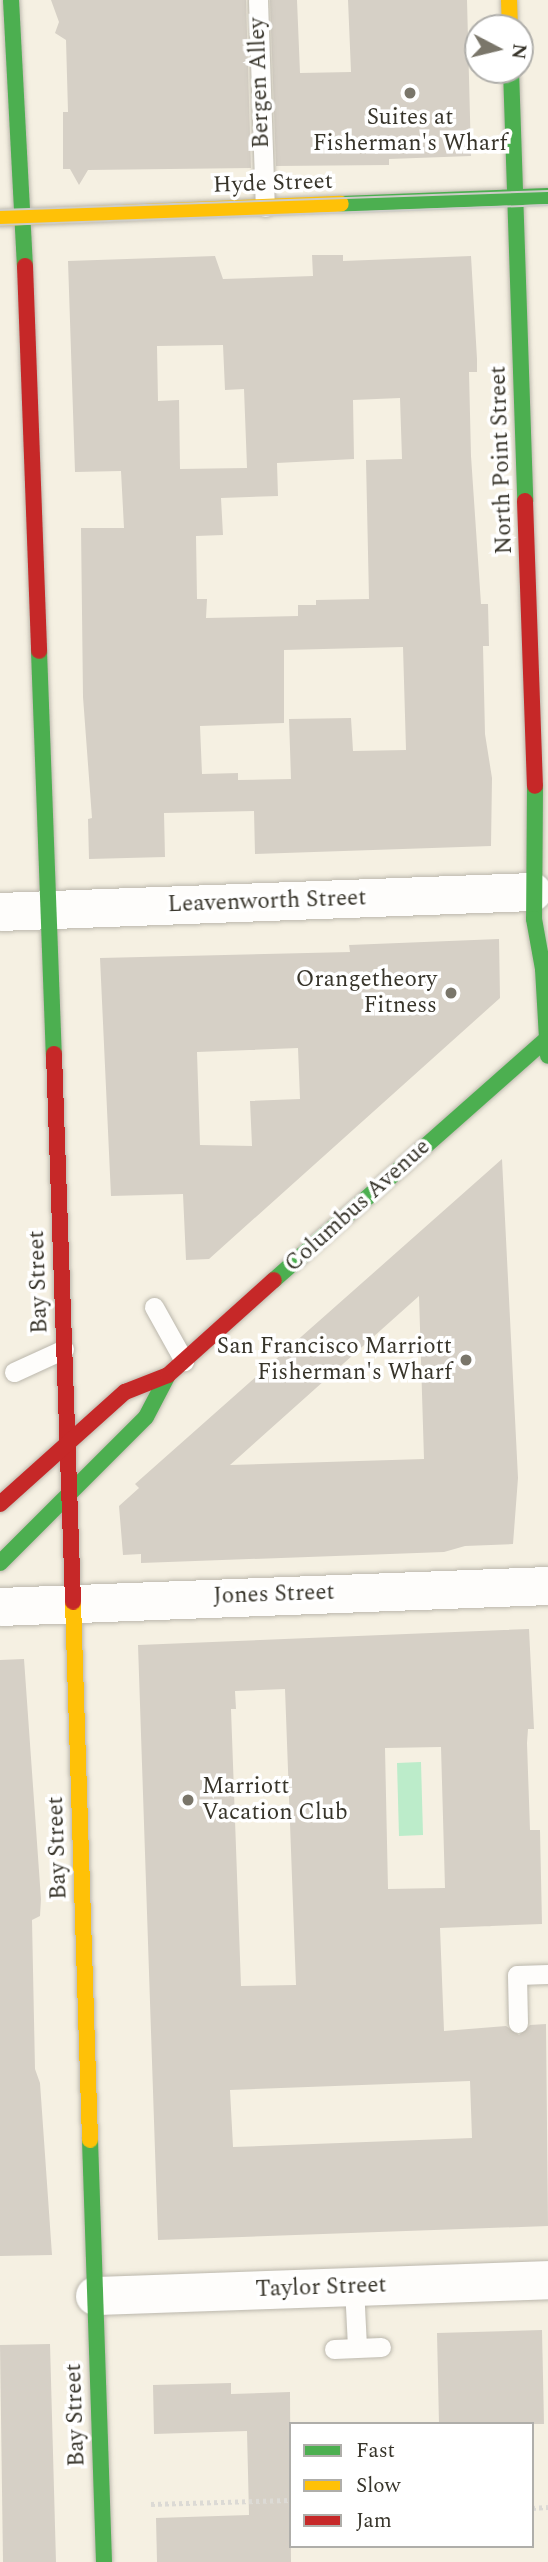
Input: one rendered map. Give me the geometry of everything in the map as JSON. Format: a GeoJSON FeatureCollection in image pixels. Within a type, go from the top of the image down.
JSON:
{"type":"FeatureCollection","features":[{"type":"Feature","properties":{"kind":"main road","name":"Bay Street"},"geometry":{"type":"LineString","coordinates":[[11,0],[23,217],[68,1446],[104,2562]]}},
{"type":"Feature","properties":{"kind":"main road","name":"North Point Street"},"geometry":{"type":"LineString","coordinates":[[512,84],[543,853],[532,864],[533,892],[543,969],[547,1044]]}},
{"type":"Feature","properties":{"kind":"main road","name":"Hyde Street"},"geometry":{"type":"LineString","coordinates":[[0,218],[548,196]]}},
{"type":"Feature","properties":{"kind":"main road","name":"North Point Street"},"geometry":{"type":"LineString","coordinates":[[543,969],[548,945]]}},
{"type":"Feature","properties":{"kind":"main road","name":"Columbus Avenue"},"geometry":{"type":"LineString","coordinates":[[0,1504],[68,1446],[125,1392],[168,1375],[547,1044]]}},
{"type":"Feature","properties":{"kind":"main road","name":"Columbus Avenue"},"geometry":{"type":"LineString","coordinates":[[0,1563],[146,1417],[168,1375]]}},
{"type":"Feature","properties":{"kind":"street","name":"Leavenworth Street"},"geometry":{"type":"LineString","coordinates":[[0,912],[533,892]]}},
{"type":"Feature","properties":{"kind":"street","name":"Jones Street"},"geometry":{"type":"LineString","coordinates":[[0,1607],[548,1586]]}},
{"type":"Feature","properties":{"kind":"street","name":"Taylor Street"},"geometry":{"type":"LineString","coordinates":[[95,2296],[548,2280]]}},
{"type":"Feature","properties":{"kind":"lane","name":"Bergen Alley"},"geometry":{"type":"LineString","coordinates":[[258,0],[265,207]]}},
{"type":"Feature","properties":{"kind":"lane"},"geometry":{"type":"LineString","coordinates":[[154,1307],[184,1361]]}},
{"type":"Feature","properties":{"kind":"lane"},"geometry":{"type":"LineString","coordinates":[[13,1372],[64,1349]]}},
{"type":"Feature","properties":{"kind":"lane"},"geometry":{"type":"LineString","coordinates":[[518,2023],[517,1975],[548,1974]]}},
{"type":"Feature","properties":{"kind":"lane"},"geometry":{"type":"LineString","coordinates":[[354,2287],[357,2347]]}},
{"type":"Feature","properties":{"kind":"lane"},"geometry":{"type":"LineString","coordinates":[[334,2349],[381,2347]]}},
{"type":"Feature","properties":{"kind":"path"},"geometry":{"type":"LineString","coordinates":[[151,2504],[289,2500]]}},
{"type":"Feature","properties":{"kind":"shaded area"},"geometry":{"type":"Polygon","coordinates":[[[421,1762],[423,1835],[399,1836],[397,1763],[421,1762]]]}},
{"type":"Feature","properties":{"kind":"building"},"geometry":{"type":"Polygon","coordinates":[[[51,0],[246,0],[251,168],[88,170],[79,185],[70,169],[63,169],[63,112],[68,112],[66,40],[55,33],[59,22],[51,0]]]}},
{"type":"Feature","properties":{"kind":"building"},"geometry":{"type":"Polygon","coordinates":[[[270,0],[297,0],[300,73],[351,72],[348,0],[467,0],[467,14],[464,14],[464,84],[469,84],[471,156],[389,159],[389,165],[276,166],[270,0]]]}},
{"type":"Feature","properties":{"kind":"building"},"geometry":{"type":"Polygon","coordinates":[[[312,255],[343,255],[343,261],[471,256],[477,372],[469,372],[471,456],[481,604],[488,604],[489,646],[483,646],[485,734],[492,778],[491,846],[255,854],[254,811],[164,813],[165,857],[89,859],[88,819],[92,818],[83,697],[81,528],[124,528],[121,471],[75,472],[68,261],[215,256],[223,279],[313,276],[312,255]],[[223,345],[157,346],[158,401],[179,400],[180,469],[247,468],[244,389],[225,390],[223,345]],[[400,398],[353,400],[354,459],[277,463],[278,496],[221,498],[223,535],[196,536],[197,599],[207,599],[206,618],[298,616],[298,605],[316,605],[316,600],[369,599],[366,460],[402,459],[400,398]],[[403,647],[284,650],[284,723],[200,726],[202,774],[238,773],[238,780],[291,779],[289,719],[351,718],[353,751],[406,750],[403,647]]]}},
{"type":"Feature","properties":{"kind":"building"},"geometry":{"type":"Polygon","coordinates":[[[499,939],[500,998],[209,1259],[186,1260],[183,1194],[111,1196],[100,958],[350,952],[349,945],[499,939]],[[298,1048],[197,1052],[200,1145],[252,1146],[250,1101],[300,1099],[298,1048]]]}},
{"type":"Feature","properties":{"kind":"building","name":"San Francisco Marriott Fisherman's Wharf"},"geometry":{"type":"Polygon","coordinates":[[[502,1159],[518,1478],[513,1544],[465,1546],[444,1552],[141,1563],[141,1554],[123,1555],[119,1506],[139,1488],[135,1484],[502,1159]],[[419,1296],[230,1465],[424,1459],[419,1296]]]}},
{"type":"Feature","properties":{"kind":"building"},"geometry":{"type":"Polygon","coordinates":[[[529,1629],[534,1729],[528,1729],[527,1743],[530,1830],[540,1830],[542,1924],[440,1928],[444,2031],[506,2026],[519,2035],[530,2025],[546,2024],[548,2226],[158,2240],[138,1645],[529,1629]],[[285,1689],[235,1691],[236,1709],[231,1709],[241,1986],[296,1985],[285,1689]],[[441,1747],[385,1748],[388,1889],[445,1888],[441,1747]],[[470,2081],[230,2090],[233,2147],[472,2138],[470,2081]]]}},
{"type":"Feature","properties":{"kind":"building"},"geometry":{"type":"Polygon","coordinates":[[[24,1659],[41,1899],[40,1916],[32,1920],[35,2069],[40,2083],[52,2255],[0,2256],[0,1660],[24,1659]]]}},
{"type":"Feature","properties":{"kind":"building"},"geometry":{"type":"Polygon","coordinates":[[[542,2330],[544,2424],[439,2422],[437,2333],[542,2330]]]}},
{"type":"Feature","properties":{"kind":"building"},"geometry":{"type":"Polygon","coordinates":[[[50,2344],[56,2562],[3,2562],[0,2345],[50,2344]]]}},
{"type":"Feature","properties":{"kind":"building"},"geometry":{"type":"Polygon","coordinates":[[[231,2383],[231,2394],[290,2392],[291,2562],[157,2562],[156,2518],[249,2515],[247,2431],[154,2434],[153,2385],[231,2383]]]}},
{"type":"Feature","properties":{"kind":"tram line"},"geometry":{"type":"LineString","coordinates":[[0,210],[548,191]]}},
{"type":"Feature","properties":{"kind":"tram line"},"geometry":{"type":"LineString","coordinates":[[0,225],[548,205]]}},
{"type":"Feature","properties":{"kind":"traffic: fast"},"geometry":{"type":"LineString","coordinates":[[11,0],[25,266]]}},
{"type":"Feature","properties":{"kind":"traffic: fast"},"geometry":{"type":"LineString","coordinates":[[511,84],[525,501]]}},
{"type":"Feature","properties":{"kind":"traffic: fast"},"geometry":{"type":"LineString","coordinates":[[341,204],[548,196]]}},
{"type":"Feature","properties":{"kind":"traffic: fast"},"geometry":{"type":"LineString","coordinates":[[39,651],[54,1054]]}},
{"type":"Feature","properties":{"kind":"traffic: fast"},"geometry":{"type":"LineString","coordinates":[[535,786],[534,919],[543,969],[548,1056]]}},
{"type":"Feature","properties":{"kind":"traffic: fast"},"geometry":{"type":"LineString","coordinates":[[274,1280],[546,1039]]}},
{"type":"Feature","properties":{"kind":"traffic: fast"},"geometry":{"type":"LineString","coordinates":[[0,1563],[146,1417],[168,1375]]}},
{"type":"Feature","properties":{"kind":"traffic: fast"},"geometry":{"type":"LineString","coordinates":[[90,2140],[104,2562]]}},
{"type":"Feature","properties":{"kind":"traffic: slow"},"geometry":{"type":"LineString","coordinates":[[509,0],[510,14]]}},
{"type":"Feature","properties":{"kind":"traffic: slow"},"geometry":{"type":"LineString","coordinates":[[0,218],[341,204]]}},
{"type":"Feature","properties":{"kind":"traffic: slow"},"geometry":{"type":"LineString","coordinates":[[73,1602],[90,2140]]}},
{"type":"Feature","properties":{"kind":"traffic: jam"},"geometry":{"type":"LineString","coordinates":[[25,266],[39,651]]}},
{"type":"Feature","properties":{"kind":"traffic: jam"},"geometry":{"type":"LineString","coordinates":[[525,501],[535,786]]}},
{"type":"Feature","properties":{"kind":"traffic: jam"},"geometry":{"type":"LineString","coordinates":[[54,1054],[73,1602]]}},
{"type":"Feature","properties":{"kind":"traffic: jam"},"geometry":{"type":"LineString","coordinates":[[0,1504],[125,1392],[168,1375],[274,1280]]}},
{"type":"Feature","properties":{"kind":"place","name":"Suites at Fisherman's Wharf"},"geometry":{"type":"Point","coordinates":[410,93]}},
{"type":"Feature","properties":{"kind":"place","name":"Orangetheory Fitness"},"geometry":{"type":"Point","coordinates":[451,993]}},
{"type":"Feature","properties":{"kind":"place","name":"San Francisco Marriott Fisherman's Wharf"},"geometry":{"type":"Point","coordinates":[466,1360]}},
{"type":"Feature","properties":{"kind":"place","name":"Marriott Vacation Club"},"geometry":{"type":"Point","coordinates":[188,1800]}}]}
